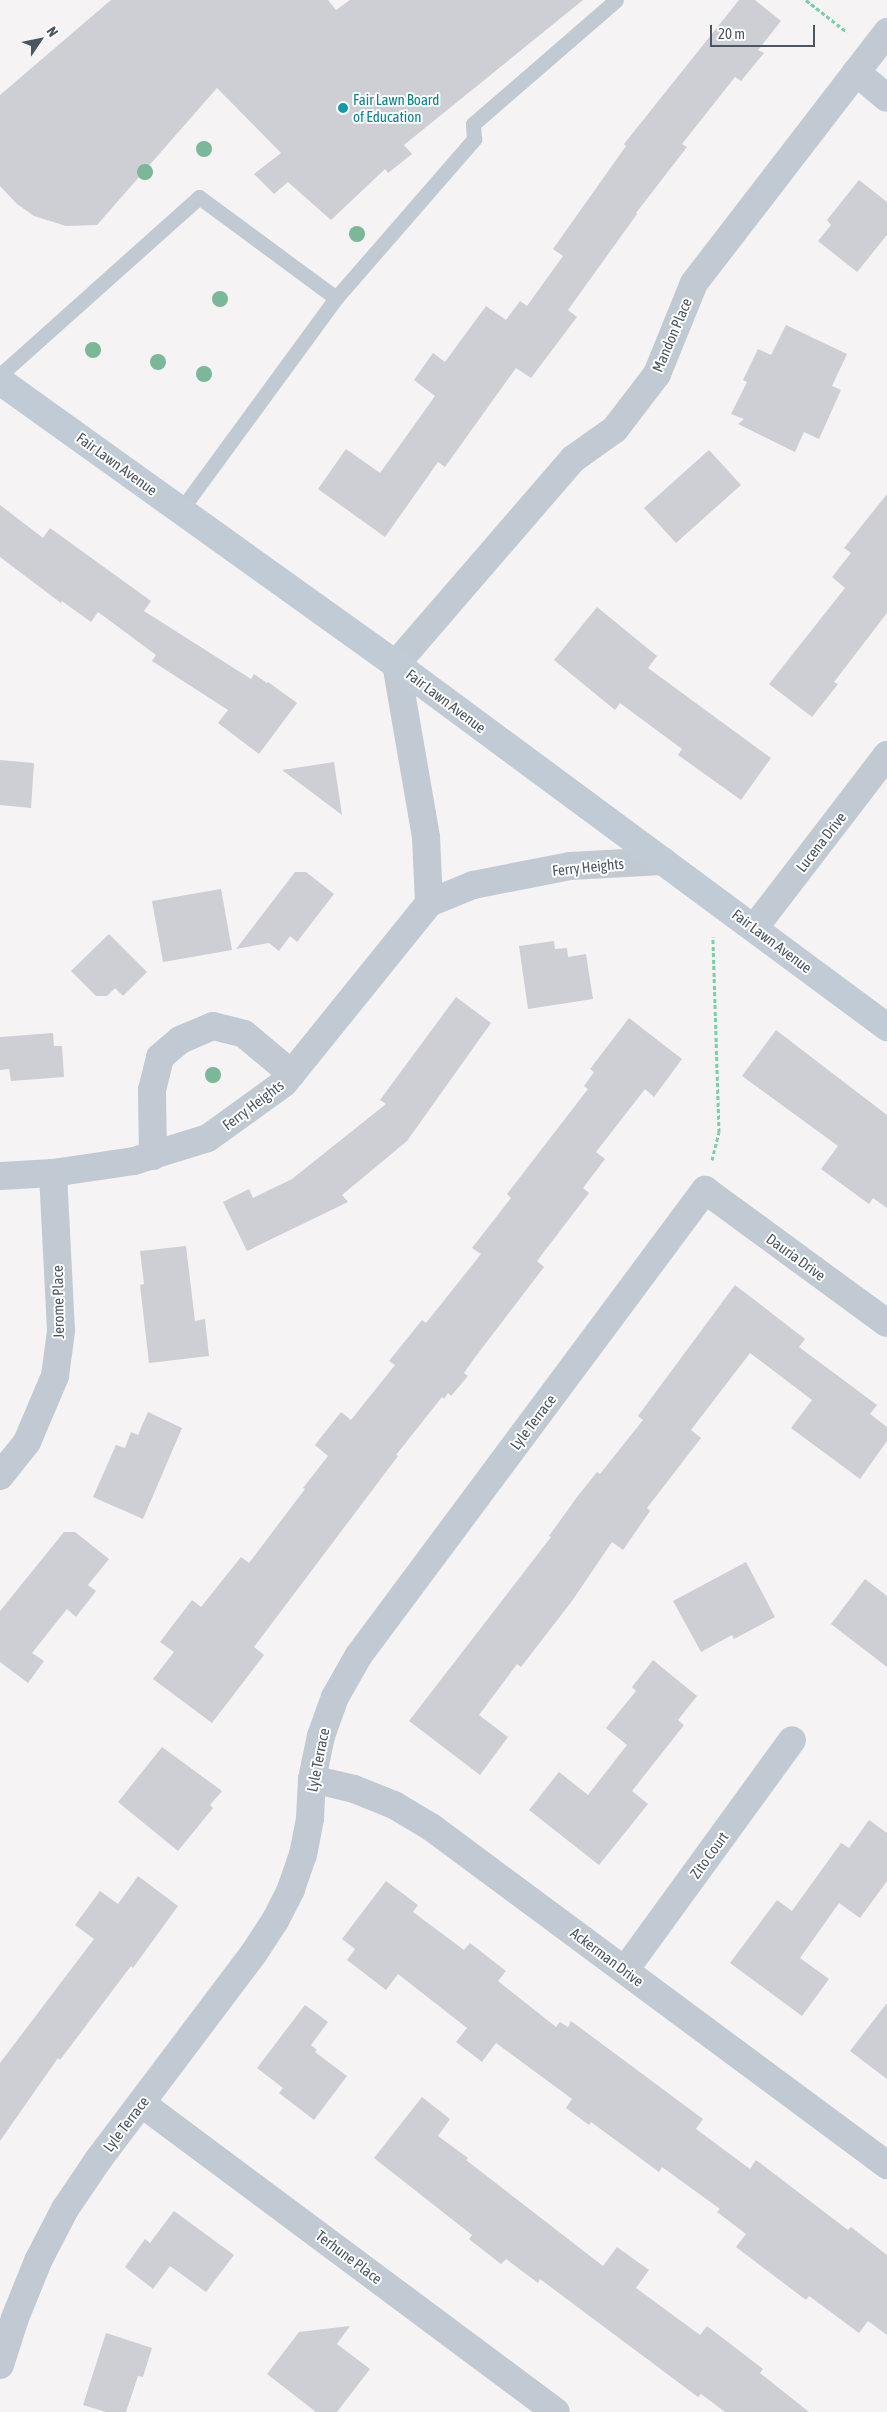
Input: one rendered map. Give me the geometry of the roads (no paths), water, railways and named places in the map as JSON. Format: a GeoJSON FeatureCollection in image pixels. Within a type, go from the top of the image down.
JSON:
{"type":"FeatureCollection","features":[{"type":"Feature","properties":{"kind":"main road","name":"Fair Lawn Avenue"},"geometry":{"type":"LineString","coordinates":[[0,381],[396,664],[662,861],[755,927],[887,1027]]}},
{"type":"Feature","properties":{"kind":"street","name":"Mandon Place"},"geometry":{"type":"LineString","coordinates":[[396,664],[572,459],[615,429],[657,374],[694,283],[887,32]]}},
{"type":"Feature","properties":{"kind":"street"},"geometry":{"type":"LineString","coordinates":[[856,72],[887,98]]}},
{"type":"Feature","properties":{"kind":"street"},"geometry":{"type":"LineString","coordinates":[[396,664],[426,836],[429,903]]}},
{"type":"Feature","properties":{"kind":"street","name":"Lucena Drive"},"geometry":{"type":"LineString","coordinates":[[755,927],[887,756]]}},
{"type":"Feature","properties":{"kind":"street","name":"Ferry Heights"},"geometry":{"type":"LineString","coordinates":[[0,1176],[53,1173],[134,1161],[208,1138],[284,1084],[429,903],[473,885],[570,866],[662,861]]}},
{"type":"Feature","properties":{"kind":"street"},"geometry":{"type":"LineString","coordinates":[[153,1156],[152,1090],[160,1057],[180,1040],[213,1026],[244,1034],[292,1074]]}},
{"type":"Feature","properties":{"kind":"street","name":"Jerome Place"},"geometry":{"type":"LineString","coordinates":[[0,1476],[27,1442],[56,1376],[61,1330],[53,1173]]}},
{"type":"Feature","properties":{"kind":"street","name":"Dauria Drive"},"geometry":{"type":"LineString","coordinates":[[705,1190],[887,1323]]}},
{"type":"Feature","properties":{"kind":"street","name":"Lyle Terrace"},"geometry":{"type":"LineString","coordinates":[[0,2365],[28,2285],[65,2210],[98,2160],[254,1953],[275,1921],[291,1889],[303,1855],[310,1818],[312,1779],[321,1736],[334,1697],[359,1655],[705,1190]]}},
{"type":"Feature","properties":{"kind":"street","name":"Zito Court"},"geometry":{"type":"LineString","coordinates":[[625,1970],[792,1740]]}},
{"type":"Feature","properties":{"kind":"street","name":"Ackerman Drive"},"geometry":{"type":"LineString","coordinates":[[312,1779],[354,1790],[394,1805],[431,1827],[887,2165]]}},
{"type":"Feature","properties":{"kind":"street","name":"Terhune Place"},"geometry":{"type":"LineString","coordinates":[[141,2103],[556,2412]]}},
{"type":"Feature","properties":{"kind":"lane"},"geometry":{"type":"LineString","coordinates":[[181,510],[336,298],[474,139],[473,124],[616,0]]}},
{"type":"Feature","properties":{"kind":"lane"},"geometry":{"type":"LineString","coordinates":[[0,375],[199,197],[336,298]]}},
{"type":"Feature","properties":{"kind":"place","name":"Fair Lawn Board of Education"},"geometry":{"type":"Point","coordinates":[343,108]}}]}
